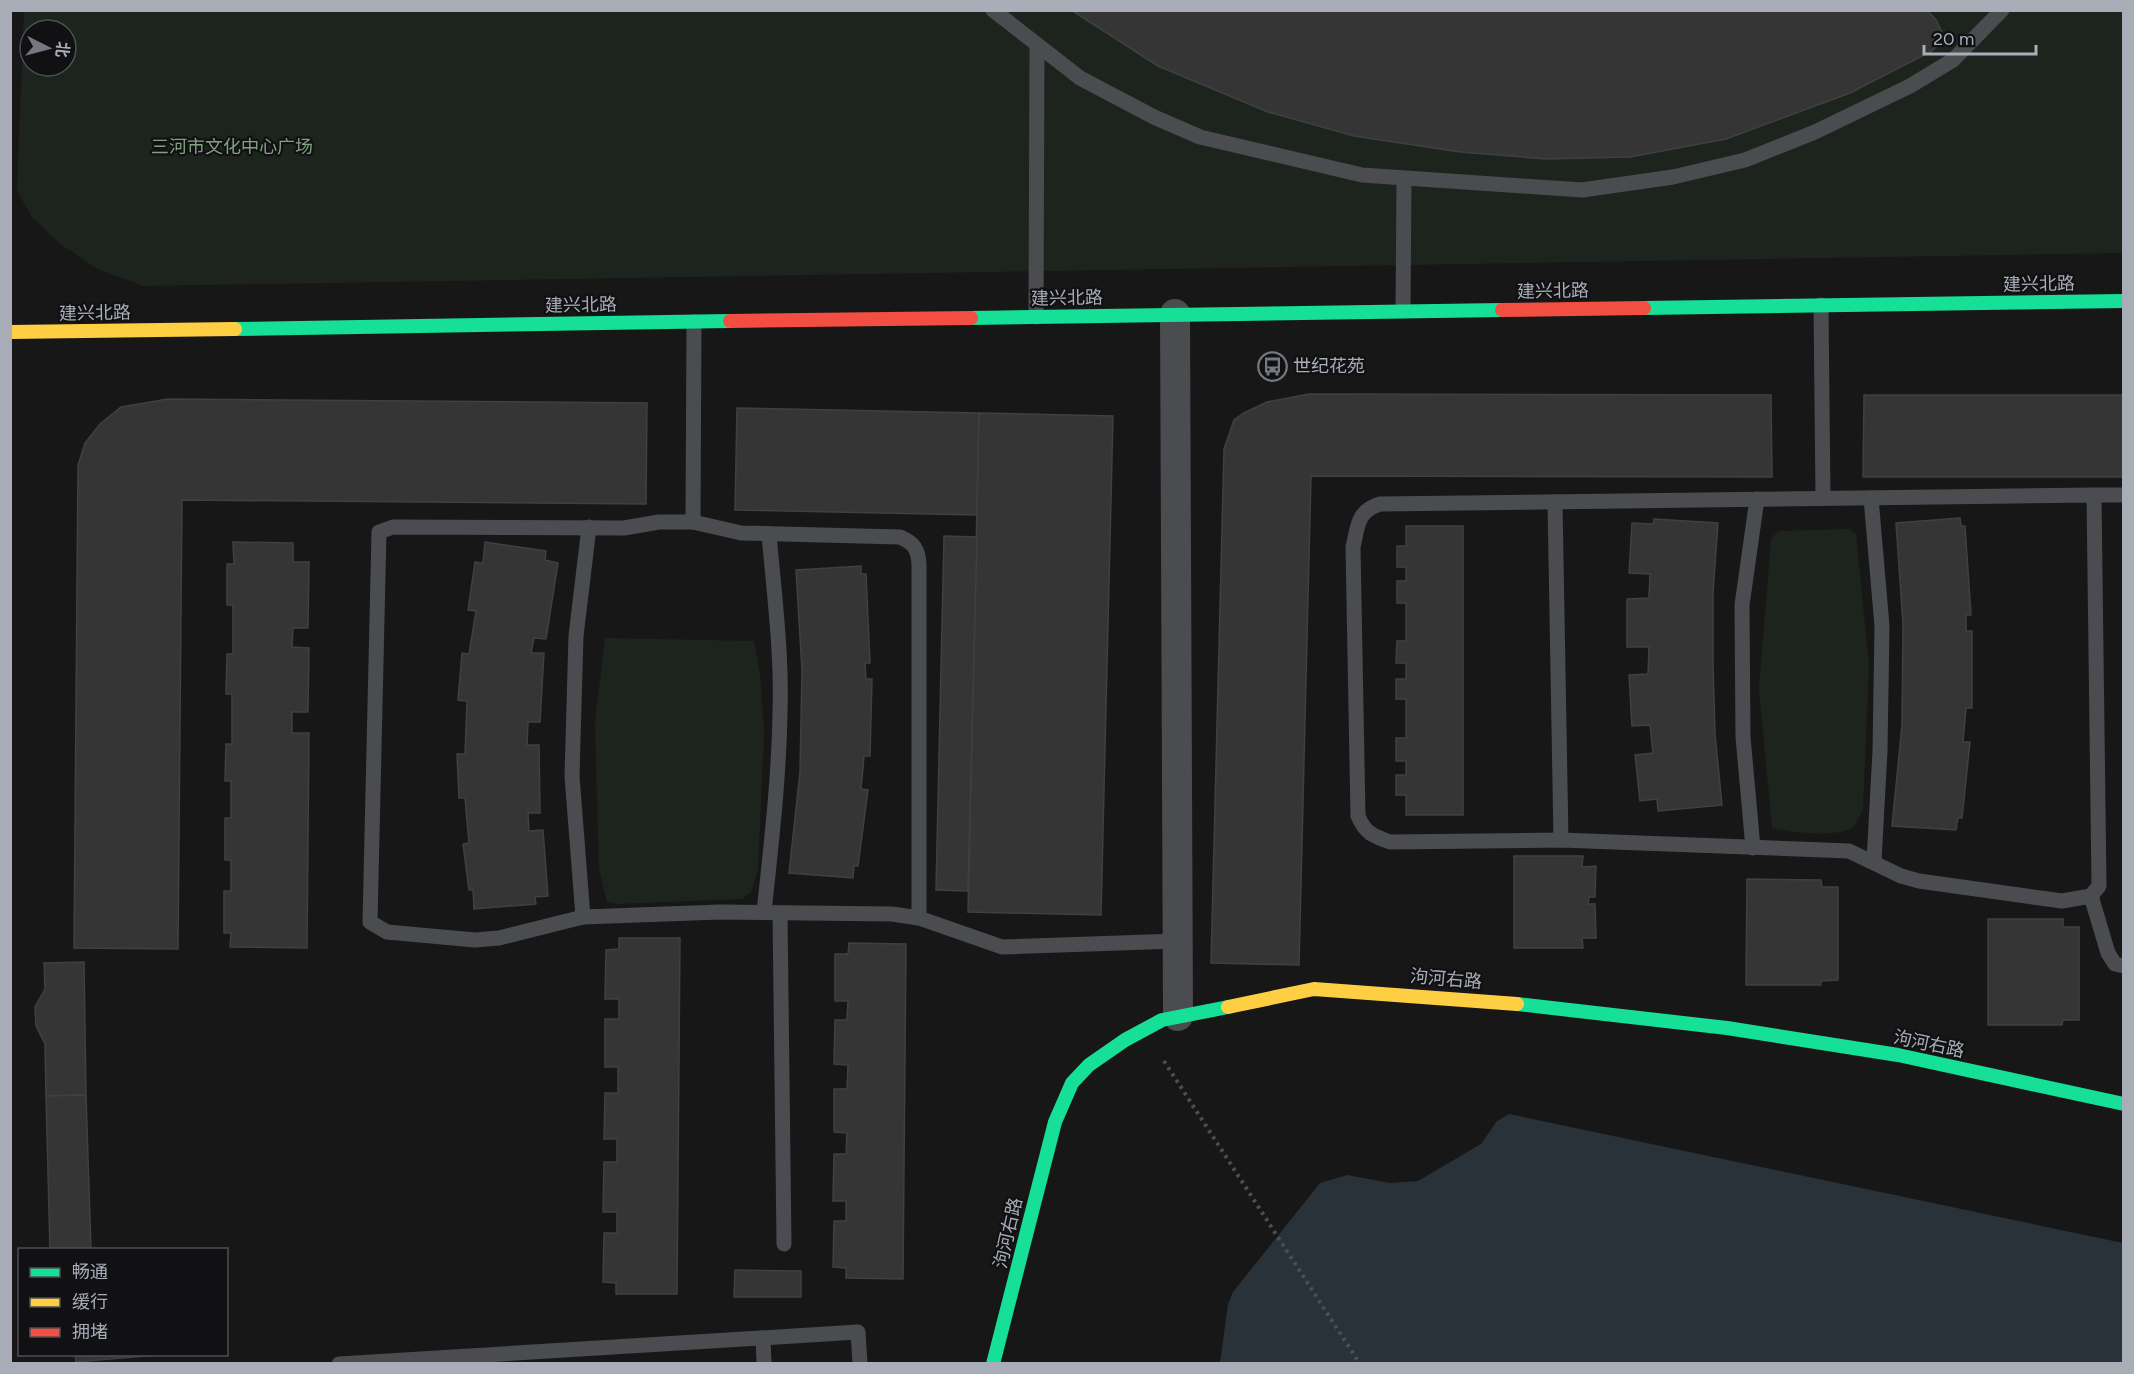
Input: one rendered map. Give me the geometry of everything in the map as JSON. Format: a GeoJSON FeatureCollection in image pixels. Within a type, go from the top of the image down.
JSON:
{"type":"FeatureCollection","features":[{"type":"Feature","properties":{"kind":"street","name":"建兴北路"},"geometry":{"type":"LineString","coordinates":[[10,332],[2124,301]]}},
{"type":"Feature","properties":{"kind":"street"},"geometry":{"type":"LineString","coordinates":[[1175,314],[1178,1016]]}},
{"type":"Feature","properties":{"kind":"street","name":"泃河右路"},"geometry":{"type":"LineString","coordinates":[[993,1364],[1052,1132],[1072,1083],[1089,1065],[1143,1030],[1162,1020],[1178,1016],[1314,989],[1504,1002],[1727,1028],[1898,1055],[2124,1104]]}},
{"type":"Feature","properties":{"kind":"lane"},"geometry":{"type":"LineString","coordinates":[[993,10],[1080,78],[1154,117],[1200,137],[1362,175],[1582,190],[1673,177],[1745,160],[1815,132],[1910,86],[1953,60],[2002,10]]}},
{"type":"Feature","properties":{"kind":"lane"},"geometry":{"type":"LineString","coordinates":[[1036,317],[1037,45]]}},
{"type":"Feature","properties":{"kind":"lane"},"geometry":{"type":"LineString","coordinates":[[1403,311],[1404,179]]}},
{"type":"Feature","properties":{"kind":"lane"},"geometry":{"type":"LineString","coordinates":[[1821,305],[1823,498]]}},
{"type":"Feature","properties":{"kind":"lane"},"geometry":{"type":"LineString","coordinates":[[693,522],[694,321]]}},
{"type":"Feature","properties":{"kind":"lane"},"geometry":{"type":"LineString","coordinates":[[2094,495],[2099,886],[2091,896],[2062,901],[1918,881],[1901,876],[1874,861],[1849,851],[1562,840],[1390,842],[1370,835],[1358,816],[1353,547],[1360,516],[1368,508],[1380,504],[1555,501],[1871,498],[2094,495],[2124,495]]}},
{"type":"Feature","properties":{"kind":"lane"},"geometry":{"type":"LineString","coordinates":[[1871,498],[1882,626],[1880,751],[1874,861]]}},
{"type":"Feature","properties":{"kind":"lane"},"geometry":{"type":"LineString","coordinates":[[1753,848],[1743,737],[1743,605],[1757,499]]}},
{"type":"Feature","properties":{"kind":"lane"},"geometry":{"type":"LineString","coordinates":[[1555,501],[1562,840]]}},
{"type":"Feature","properties":{"kind":"lane"},"geometry":{"type":"LineString","coordinates":[[919,918],[918,551],[911,542],[900,537],[741,533],[693,522],[659,522],[624,528],[393,527],[379,532],[370,922],[387,932],[475,940],[499,938],[583,917],[764,912],[892,914],[919,918],[1002,947],[1178,941]]}},
{"type":"Feature","properties":{"kind":"lane"},"geometry":{"type":"LineString","coordinates":[[583,917],[572,776],[576,636],[589,527]]}},
{"type":"Feature","properties":{"kind":"lane"},"geometry":{"type":"LineString","coordinates":[[764,912],[778,773],[780,710],[777,627],[769,534]]}},
{"type":"Feature","properties":{"kind":"lane"},"geometry":{"type":"LineString","coordinates":[[2091,896],[2108,952],[2115,964],[2124,966]]}},
{"type":"Feature","properties":{"kind":"lane"},"geometry":{"type":"LineString","coordinates":[[780,913],[784,1244]]}},
{"type":"Feature","properties":{"kind":"lane"},"geometry":{"type":"LineString","coordinates":[[339,1364],[537,1358],[858,1332],[860,1364]]}},
{"type":"Feature","properties":{"kind":"lane"},"geometry":{"type":"LineString","coordinates":[[763,1338],[764,1364]]}},
{"type":"Feature","properties":{"kind":"path"},"geometry":{"type":"LineString","coordinates":[[1143,1030],[1236,1169],[1360,1364]]}},
{"type":"Feature","properties":{"kind":"green space","name":"三河市文化中心广场"},"geometry":{"type":"Polygon","coordinates":[[[24,11],[2123,11],[2123,253],[143,286],[96,268],[59,243],[32,217],[17,191],[21,78],[78,78],[78,18],[24,18],[24,11]]]}},
{"type":"Feature","properties":{"kind":"green space"},"geometry":{"type":"Polygon","coordinates":[[[1849,529],[1856,534],[1869,665],[1863,809],[1857,822],[1848,830],[1802,833],[1772,828],[1759,688],[1771,539],[1778,531],[1849,529]]]}},
{"type":"Feature","properties":{"kind":"green space"},"geometry":{"type":"Polygon","coordinates":[[[605,638],[754,641],[760,674],[764,733],[758,870],[751,892],[742,899],[619,904],[607,902],[599,868],[595,722],[605,638]]]}},
{"type":"Feature","properties":{"kind":"shaded area"},"geometry":{"type":"Polygon","coordinates":[[[1509,1114],[2123,1243],[2123,1363],[1220,1363],[1228,1304],[1233,1292],[1320,1183],[1347,1175],[1390,1183],[1418,1181],[1481,1144],[1497,1121],[1509,1114]]]}},
{"type":"Feature","properties":{"kind":"building"},"geometry":{"type":"Polygon","coordinates":[[[1071,10],[1927,10],[1936,20],[1942,32],[1938,45],[1932,51],[1850,93],[1726,139],[1630,157],[1546,159],[1460,152],[1354,136],[1268,112],[1158,66],[1071,10]]]}},
{"type":"Feature","properties":{"kind":"building"},"geometry":{"type":"Polygon","coordinates":[[[1309,394],[1771,395],[1772,477],[1311,476],[1299,965],[1211,963],[1224,449],[1234,420],[1244,413],[1267,402],[1309,394]]]}},
{"type":"Feature","properties":{"kind":"building"},"geometry":{"type":"Polygon","coordinates":[[[1864,395],[2124,395],[2124,477],[1863,477],[1864,395]]]}},
{"type":"Feature","properties":{"kind":"building"},"geometry":{"type":"Polygon","coordinates":[[[168,399],[647,403],[646,504],[182,500],[178,949],[74,948],[78,465],[85,443],[100,424],[121,407],[168,399]]]}},
{"type":"Feature","properties":{"kind":"building"},"geometry":{"type":"Polygon","coordinates":[[[737,408],[979,413],[977,515],[735,510],[737,408]]]}},
{"type":"Feature","properties":{"kind":"building"},"geometry":{"type":"Polygon","coordinates":[[[979,413],[1113,416],[1101,915],[968,912],[979,413]]]}},
{"type":"Feature","properties":{"kind":"building"},"geometry":{"type":"Polygon","coordinates":[[[1960,518],[1961,526],[1965,526],[1971,615],[1966,615],[1966,631],[1972,631],[1972,708],[1966,708],[1963,742],[1970,742],[1962,818],[1958,818],[1956,830],[1892,826],[1902,725],[1903,624],[1896,523],[1960,518]]]}},
{"type":"Feature","properties":{"kind":"building"},"geometry":{"type":"Polygon","coordinates":[[[1654,519],[1718,523],[1713,593],[1713,664],[1715,734],[1722,805],[1658,811],[1657,799],[1640,801],[1635,755],[1653,753],[1650,725],[1632,726],[1629,675],[1648,674],[1649,647],[1627,647],[1627,599],[1649,598],[1650,574],[1629,573],[1632,523],[1653,524],[1654,519]]]}},
{"type":"Feature","properties":{"kind":"building"},"geometry":{"type":"Polygon","coordinates":[[[1406,526],[1463,526],[1463,815],[1406,815],[1406,795],[1396,795],[1396,775],[1406,775],[1406,761],[1396,761],[1396,738],[1406,738],[1406,699],[1396,699],[1396,679],[1406,679],[1406,663],[1396,663],[1397,641],[1406,641],[1406,603],[1397,603],[1397,581],[1406,581],[1406,567],[1397,567],[1397,546],[1406,546],[1406,526]]]}},
{"type":"Feature","properties":{"kind":"building"},"geometry":{"type":"Polygon","coordinates":[[[944,536],[977,537],[968,891],[936,890],[944,536]]]}},
{"type":"Feature","properties":{"kind":"building"},"geometry":{"type":"Polygon","coordinates":[[[233,542],[293,543],[293,562],[309,562],[308,628],[293,628],[292,647],[309,648],[308,712],[292,712],[292,733],[309,733],[307,948],[230,947],[231,933],[224,933],[224,891],[231,891],[231,860],[225,860],[225,818],[231,818],[231,781],[225,781],[226,744],[232,744],[232,694],[226,694],[227,654],[233,654],[233,605],[227,605],[227,564],[234,564],[233,542]]]}},
{"type":"Feature","properties":{"kind":"building"},"geometry":{"type":"Polygon","coordinates":[[[485,542],[546,551],[545,560],[558,563],[546,639],[534,638],[531,653],[544,653],[540,722],[528,722],[527,745],[539,745],[540,813],[528,813],[529,831],[543,830],[548,896],[535,897],[536,904],[474,909],[473,890],[469,890],[463,844],[469,843],[465,798],[459,798],[457,754],[465,754],[467,701],[458,700],[462,653],[469,654],[476,611],[468,610],[475,562],[483,563],[485,542]]]}},
{"type":"Feature","properties":{"kind":"building"},"geometry":{"type":"Polygon","coordinates":[[[861,566],[861,574],[866,574],[870,663],[865,663],[866,679],[872,679],[870,756],[864,756],[861,789],[868,790],[858,866],[854,866],[853,878],[789,873],[800,772],[802,671],[796,570],[861,566]]]}},
{"type":"Feature","properties":{"kind":"building"},"geometry":{"type":"Polygon","coordinates":[[[1514,856],[1583,856],[1582,867],[1596,866],[1595,897],[1589,897],[1588,904],[1595,904],[1596,938],[1582,938],[1583,948],[1514,948],[1514,856]]]}},
{"type":"Feature","properties":{"kind":"building"},"geometry":{"type":"Polygon","coordinates":[[[1747,879],[1821,880],[1822,887],[1838,887],[1838,980],[1821,981],[1821,985],[1746,985],[1747,879]]]}},
{"type":"Feature","properties":{"kind":"building"},"geometry":{"type":"Polygon","coordinates":[[[1988,919],[2063,919],[2063,927],[2079,927],[2079,1020],[2063,1020],[2062,1025],[1988,1025],[1988,919]]]}},
{"type":"Feature","properties":{"kind":"building"},"geometry":{"type":"Polygon","coordinates":[[[619,938],[680,938],[677,1294],[616,1294],[616,1283],[603,1282],[604,1233],[617,1233],[617,1212],[603,1212],[604,1162],[617,1162],[617,1139],[604,1139],[605,1093],[618,1093],[618,1067],[605,1067],[605,1019],[619,1019],[619,999],[605,999],[606,950],[619,949],[619,938]]]}},
{"type":"Feature","properties":{"kind":"building"},"geometry":{"type":"Polygon","coordinates":[[[849,943],[906,944],[903,1279],[846,1278],[846,1268],[833,1267],[834,1221],[846,1221],[846,1201],[833,1201],[834,1154],[846,1154],[847,1133],[834,1132],[834,1089],[847,1089],[848,1065],[834,1064],[835,1020],[847,1020],[848,1001],[835,1001],[835,954],[848,954],[849,943]]]}},
{"type":"Feature","properties":{"kind":"building"},"geometry":{"type":"Polygon","coordinates":[[[84,962],[86,1095],[46,1096],[45,1044],[36,1026],[35,1007],[45,989],[44,963],[84,962]]]}},
{"type":"Feature","properties":{"kind":"building"},"geometry":{"type":"Polygon","coordinates":[[[86,1095],[91,1248],[50,1248],[46,1096],[86,1095]]]}},
{"type":"Feature","properties":{"kind":"building"},"geometry":{"type":"Polygon","coordinates":[[[735,1270],[801,1271],[801,1297],[734,1297],[735,1270]]]}},
{"type":"Feature","properties":{"kind":"building"},"geometry":{"type":"Polygon","coordinates":[[[75,1356],[146,1356],[76,1362],[75,1356]]]}},
{"type":"Feature","properties":{"kind":"traffic: fast"},"geometry":{"type":"LineString","coordinates":[[1644,308],[2124,301]]}},
{"type":"Feature","properties":{"kind":"traffic: fast"},"geometry":{"type":"LineString","coordinates":[[971,318],[1502,310]]}},
{"type":"Feature","properties":{"kind":"traffic: fast"},"geometry":{"type":"LineString","coordinates":[[235,329],[730,321]]}},
{"type":"Feature","properties":{"kind":"traffic: fast"},"geometry":{"type":"LineString","coordinates":[[1517,1004],[1727,1028],[1898,1055],[2124,1104]]}},
{"type":"Feature","properties":{"kind":"traffic: fast"},"geometry":{"type":"LineString","coordinates":[[993,1364],[1055,1122],[1072,1083],[1089,1065],[1125,1040],[1162,1020],[1228,1007]]}},
{"type":"Feature","properties":{"kind":"traffic: slow"},"geometry":{"type":"LineString","coordinates":[[10,332],[235,329]]}},
{"type":"Feature","properties":{"kind":"traffic: slow"},"geometry":{"type":"LineString","coordinates":[[1228,1007],[1314,989],[1517,1004]]}},
{"type":"Feature","properties":{"kind":"traffic: jam"},"geometry":{"type":"LineString","coordinates":[[1502,310],[1644,308]]}},
{"type":"Feature","properties":{"kind":"traffic: jam"},"geometry":{"type":"LineString","coordinates":[[730,321],[971,318]]}},
{"type":"Feature","properties":{"kind":"place","name":"世纪花苑"},"geometry":{"type":"Point","coordinates":[1272,366]}}]}
